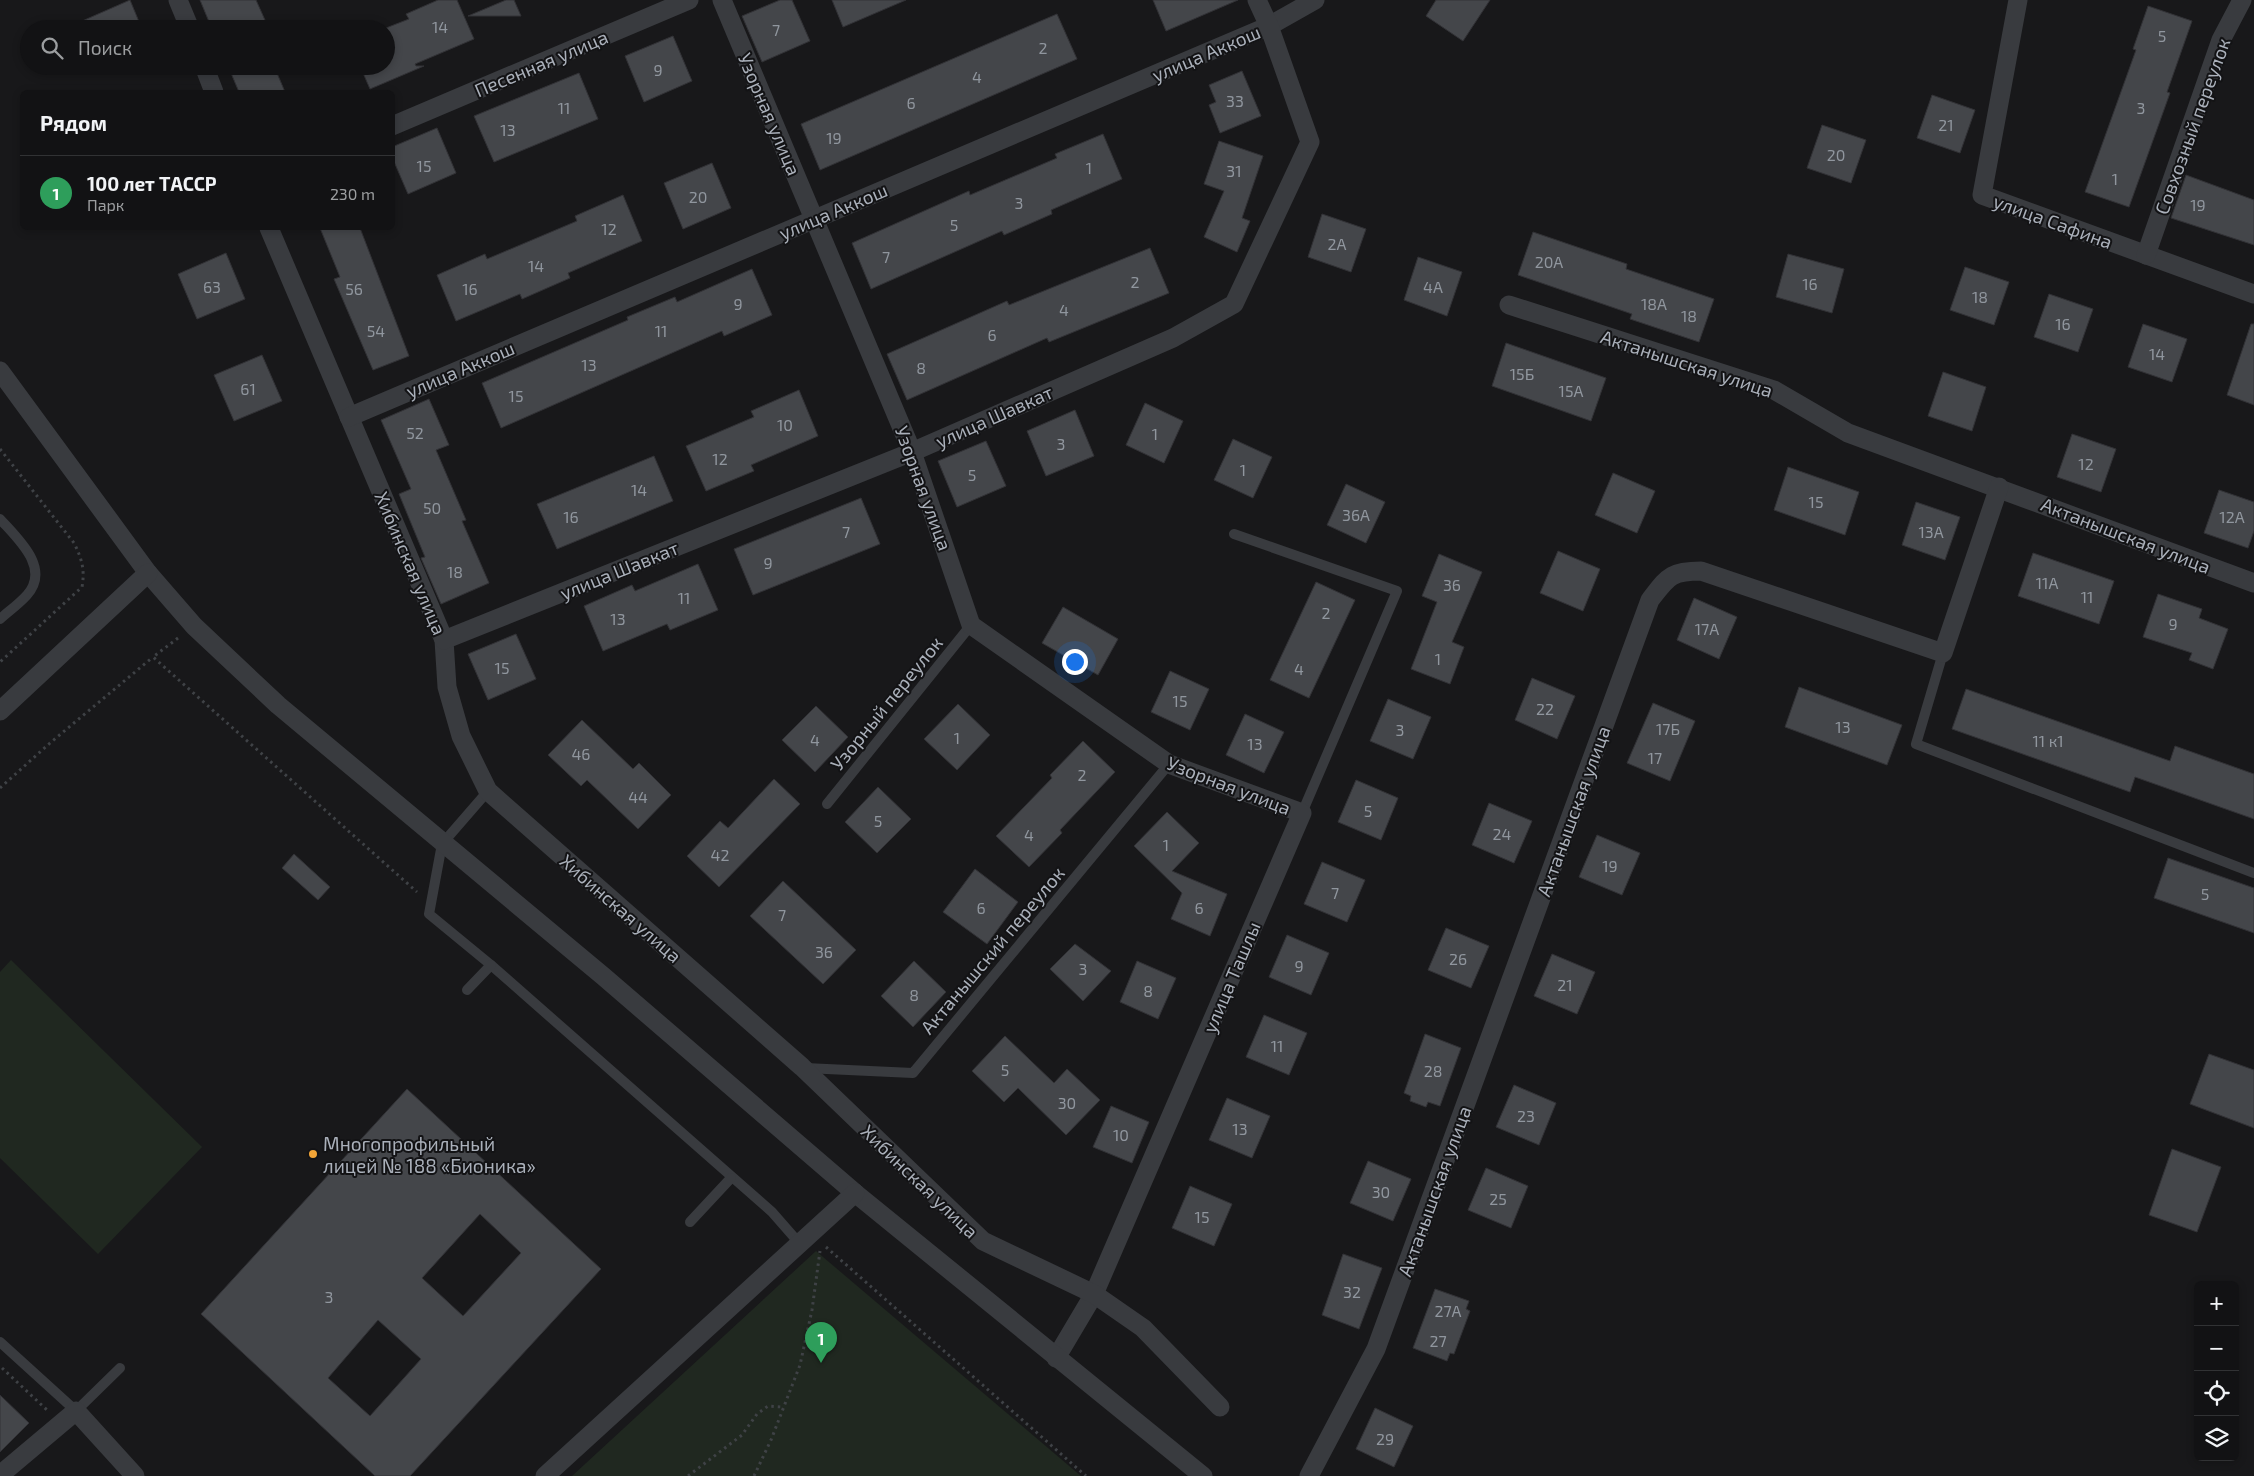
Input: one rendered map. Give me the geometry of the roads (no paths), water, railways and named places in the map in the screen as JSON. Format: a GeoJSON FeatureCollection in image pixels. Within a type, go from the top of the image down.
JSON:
{"type":"FeatureCollection","features":[{"type":"Feature","properties":{"kind":"street"},"geometry":{"type":"LineString","coordinates":[[178,0],[186,20]]}},
{"type":"Feature","properties":{"kind":"street","name":"Песенная улица"},"geometry":{"type":"LineString","coordinates":[[395,125],[689,0]]}},
{"type":"Feature","properties":{"kind":"street","name":"Узорная улица"},"geometry":{"type":"LineString","coordinates":[[722,0],[912,452],[971,625],[1169,764],[1302,813]]}},
{"type":"Feature","properties":{"kind":"street"},"geometry":{"type":"LineString","coordinates":[[1257,0],[1269,26]]}},
{"type":"Feature","properties":{"kind":"street","name":"улица Аккош"},"geometry":{"type":"LineString","coordinates":[[349,417],[1269,26],[1315,0]]}},
{"type":"Feature","properties":{"kind":"street","name":"улица Сафина"},"geometry":{"type":"LineString","coordinates":[[2018,0],[1982,195],[2254,294]]}},
{"type":"Feature","properties":{"kind":"street","name":"Совхозный переулок"},"geometry":{"type":"LineString","coordinates":[[2146,255],[2221,40],[2242,0]]}},
{"type":"Feature","properties":{"kind":"street","name":"улица Шавкат"},"geometry":{"type":"LineString","coordinates":[[444,640],[912,452],[1173,338],[1234,304],[1310,142],[1269,26]]}},
{"type":"Feature","properties":{"kind":"street"},"geometry":{"type":"LineString","coordinates":[[207,75],[213,90]]}},
{"type":"Feature","properties":{"kind":"street","name":"Хибинская улица"},"geometry":{"type":"LineString","coordinates":[[269,230],[444,640],[447,687],[461,736],[488,791],[802,1067],[983,1241],[1094,1294],[1143,1328],[1220,1407]]}},
{"type":"Feature","properties":{"kind":"street","name":"Актанышская улица"},"geometry":{"type":"LineString","coordinates":[[1509,305],[1774,390],[1848,433],[1999,487],[2254,583]]}},
{"type":"Feature","properties":{"kind":"street"},"geometry":{"type":"LineString","coordinates":[[0,371],[148,573],[194,626],[278,705],[381,789],[442,844],[603,976],[855,1194],[1203,1476]]}},
{"type":"Feature","properties":{"kind":"street"},"geometry":{"type":"LineString","coordinates":[[1943,653],[1999,487]]}},
{"type":"Feature","properties":{"kind":"street","name":"Актанышская улица"},"geometry":{"type":"LineString","coordinates":[[1318,1473],[1376,1349],[1650,600],[1665,580],[1680,571],[1701,571],[1943,653]]}},
{"type":"Feature","properties":{"kind":"street"},"geometry":{"type":"LineString","coordinates":[[0,711],[148,573]]}},
{"type":"Feature","properties":{"kind":"street","name":"улица Ташлы"},"geometry":{"type":"LineString","coordinates":[[1056,1358],[1094,1294],[1302,813]]}},
{"type":"Feature","properties":{"kind":"street"},"geometry":{"type":"LineString","coordinates":[[545,1476],[855,1194]]}},
{"type":"Feature","properties":{"kind":"street"},"geometry":{"type":"LineString","coordinates":[[0,1475],[76,1411],[135,1476]]}},
{"type":"Feature","properties":{"kind":"lane"},"geometry":{"type":"LineString","coordinates":[[0,519],[30,555],[36,573],[35,583],[27,595],[0,619]]}},
{"type":"Feature","properties":{"kind":"lane","name":"улица Ташлы"},"geometry":{"type":"LineString","coordinates":[[1234,534],[1397,591],[1302,813]]}},
{"type":"Feature","properties":{"kind":"lane","name":"Узорный переулок"},"geometry":{"type":"LineString","coordinates":[[827,804],[971,625]]}},
{"type":"Feature","properties":{"kind":"lane"},"geometry":{"type":"LineString","coordinates":[[1943,653],[1916,744],[2254,873]]}},
{"type":"Feature","properties":{"kind":"lane","name":"Актанышский переулок"},"geometry":{"type":"LineString","coordinates":[[802,1067],[913,1073],[1169,764]]}},
{"type":"Feature","properties":{"kind":"lane"},"geometry":{"type":"LineString","coordinates":[[488,791],[442,844],[429,914],[491,965],[731,1178],[772,1212],[800,1244]]}},
{"type":"Feature","properties":{"kind":"lane"},"geometry":{"type":"LineString","coordinates":[[468,990],[491,965]]}},
{"type":"Feature","properties":{"kind":"lane"},"geometry":{"type":"LineString","coordinates":[[690,1222],[731,1178]]}},
{"type":"Feature","properties":{"kind":"lane"},"geometry":{"type":"LineString","coordinates":[[0,1342],[76,1411],[120,1368]]}},
{"type":"Feature","properties":{"kind":"place","name":"Многопрофильный лицей № 188 «Бионика»"},"geometry":{"type":"Point","coordinates":[313,1154]}},
{"type":"Feature","properties":{"kind":"place","name":"100 лет ТАССР"},"geometry":{"type":"Point","coordinates":[821,1363]}}]}
